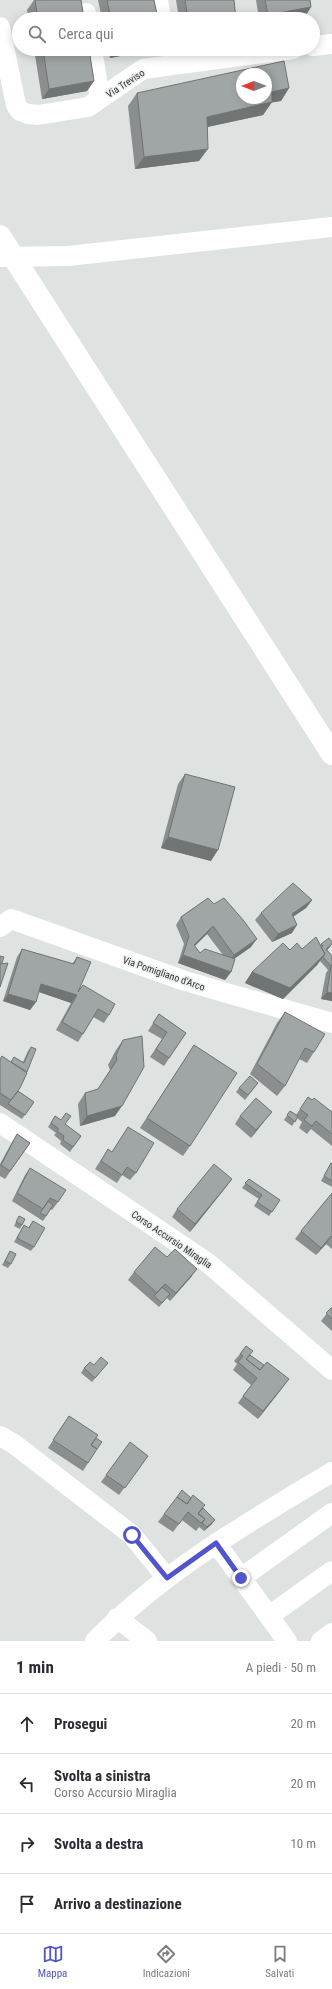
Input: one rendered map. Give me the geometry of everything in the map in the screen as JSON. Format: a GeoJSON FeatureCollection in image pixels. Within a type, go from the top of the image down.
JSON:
{"type":"FeatureCollection","features":[{"type":"Feature","properties":{"kind":"main road"},"geometry":{"type":"LineString","coordinates":[[0,236],[332,754]]}},
{"type":"Feature","properties":{"kind":"street"},"geometry":{"type":"LineString","coordinates":[[158,0],[160,12]]}},
{"type":"Feature","properties":{"kind":"street"},"geometry":{"type":"LineString","coordinates":[[0,27],[9,92]]}},
{"type":"Feature","properties":{"kind":"street"},"geometry":{"type":"LineString","coordinates":[[320,45],[332,44]]}},
{"type":"Feature","properties":{"kind":"street"},"geometry":{"type":"LineString","coordinates":[[93,56],[100,98]]}},
{"type":"Feature","properties":{"kind":"street","name":"Via Treviso"},"geometry":{"type":"LineString","coordinates":[[9,92],[20,111],[28,114],[38,115],[88,107],[143,69],[168,57],[184,56]]}},
{"type":"Feature","properties":{"kind":"street"},"geometry":{"type":"LineString","coordinates":[[0,257],[68,256],[332,227]]}},
{"type":"Feature","properties":{"kind":"street","name":"Via Pomigliano d'Arco"},"geometry":{"type":"LineString","coordinates":[[0,926],[10,919],[185,981],[332,1023]]}},
{"type":"Feature","properties":{"kind":"street","name":"Corso Accursio Miraglia"},"geometry":{"type":"LineString","coordinates":[[0,1123],[208,1263],[332,1370]]}},
{"type":"Feature","properties":{"kind":"street"},"geometry":{"type":"LineString","coordinates":[[0,1436],[14,1444],[132,1535],[167,1578]]}},
{"type":"Feature","properties":{"kind":"street"},"geometry":{"type":"LineString","coordinates":[[95,1641],[117,1618],[167,1578],[216,1543],[332,1472]]}},
{"type":"Feature","properties":{"kind":"street"},"geometry":{"type":"LineString","coordinates":[[241,1578],[332,1514]]}},
{"type":"Feature","properties":{"kind":"street"},"geometry":{"type":"LineString","coordinates":[[216,1543],[288,1641]]}},
{"type":"Feature","properties":{"kind":"street"},"geometry":{"type":"LineString","coordinates":[[269,1616],[332,1571]]}},
{"type":"Feature","properties":{"kind":"street"},"geometry":{"type":"LineString","coordinates":[[117,1618],[147,1641]]}},
{"type":"Feature","properties":{"kind":"street"},"geometry":{"type":"LineString","coordinates":[[321,1641],[332,1633]]}},
{"type":"Feature","properties":{"kind":"building"},"geometry":{"type":"Polygon","coordinates":[[[35,0],[81,0],[83,12],[37,12],[35,0]]]}},
{"type":"Feature","properties":{"kind":"building"},"geometry":{"type":"Polygon","coordinates":[[[107,0],[154,0],[157,12],[110,12],[107,0]]]}},
{"type":"Feature","properties":{"kind":"building"},"geometry":{"type":"Polygon","coordinates":[[[185,0],[234,0],[235,12],[187,12],[185,0]]]}},
{"type":"Feature","properties":{"kind":"building"},"geometry":{"type":"Polygon","coordinates":[[[265,0],[310,0],[311,7],[284,12],[267,12],[265,0]]]}},
{"type":"Feature","properties":{"kind":"building"},"geometry":{"type":"Polygon","coordinates":[[[44,56],[90,56],[94,81],[49,89],[44,56]]]}},
{"type":"Feature","properties":{"kind":"building"},"geometry":{"type":"Polygon","coordinates":[[[284,61],[289,88],[272,92],[272,68],[252,68],[284,61]]]}},
{"type":"Feature","properties":{"kind":"building"},"geometry":{"type":"Polygon","coordinates":[[[236,71],[236,104],[263,104],[207,117],[208,149],[144,157],[137,93],[236,71]]]}},
{"type":"Feature","properties":{"kind":"building"},"geometry":{"type":"Polygon","coordinates":[[[185,774],[235,787],[218,850],[168,837],[185,774]]]}},
{"type":"Feature","properties":{"kind":"building"},"geometry":{"type":"Polygon","coordinates":[[[293,883],[312,900],[292,914],[297,925],[278,934],[261,913],[293,883]]]}},
{"type":"Feature","properties":{"kind":"building"},"geometry":{"type":"Polygon","coordinates":[[[208,898],[214,904],[224,898],[257,939],[234,955],[213,926],[194,945],[200,953],[205,949],[235,959],[231,972],[183,955],[189,936],[181,917],[208,898]]]}},
{"type":"Feature","properties":{"kind":"building"},"geometry":{"type":"Polygon","coordinates":[[[316,937],[325,954],[290,988],[252,972],[283,943],[290,950],[297,943],[302,949],[316,937]]]}},
{"type":"Feature","properties":{"kind":"building"},"geometry":{"type":"Polygon","coordinates":[[[329,938],[332,944],[326,949],[332,956],[331,966],[323,957],[325,954],[321,947],[323,946],[321,944],[329,938]]]}},
{"type":"Feature","properties":{"kind":"building"},"geometry":{"type":"Polygon","coordinates":[[[22,949],[74,964],[77,957],[91,962],[78,992],[83,985],[115,1004],[109,1015],[98,1009],[83,1034],[62,1022],[77,995],[41,984],[36,1002],[8,994],[22,949]]]}},
{"type":"Feature","properties":{"kind":"building"},"geometry":{"type":"Polygon","coordinates":[[[0,956],[4,957],[2,963],[0,963],[0,956]]]}},
{"type":"Feature","properties":{"kind":"building"},"geometry":{"type":"Polygon","coordinates":[[[8,963],[0,987],[0,964],[8,963]]]}},
{"type":"Feature","properties":{"kind":"building"},"geometry":{"type":"Polygon","coordinates":[[[332,965],[332,993],[327,992],[332,965]]]}},
{"type":"Feature","properties":{"kind":"building"},"geometry":{"type":"Polygon","coordinates":[[[285,1012],[325,1034],[314,1052],[305,1048],[285,1086],[257,1064],[285,1012]]]}},
{"type":"Feature","properties":{"kind":"building"},"geometry":{"type":"Polygon","coordinates":[[[159,1014],[186,1033],[169,1058],[156,1049],[167,1032],[153,1023],[159,1014]]]}},
{"type":"Feature","properties":{"kind":"building"},"geometry":{"type":"Polygon","coordinates":[[[142,1036],[144,1067],[122,1106],[87,1116],[85,1093],[98,1089],[117,1060],[116,1055],[123,1040],[142,1036]]]}},
{"type":"Feature","properties":{"kind":"building"},"geometry":{"type":"Polygon","coordinates":[[[194,1045],[237,1073],[190,1146],[147,1118],[194,1045]]]}},
{"type":"Feature","properties":{"kind":"building"},"geometry":{"type":"Polygon","coordinates":[[[31,1047],[36,1049],[27,1072],[11,1062],[14,1057],[24,1063],[31,1047]]]}},
{"type":"Feature","properties":{"kind":"building"},"geometry":{"type":"Polygon","coordinates":[[[2,1056],[27,1073],[20,1088],[11,1100],[0,1093],[0,1059],[2,1056]]]}},
{"type":"Feature","properties":{"kind":"building"},"geometry":{"type":"Polygon","coordinates":[[[250,1076],[258,1083],[248,1095],[239,1088],[250,1076]]]}},
{"type":"Feature","properties":{"kind":"building"},"geometry":{"type":"Polygon","coordinates":[[[18,1091],[34,1102],[25,1115],[8,1104],[18,1091]]]}},
{"type":"Feature","properties":{"kind":"building"},"geometry":{"type":"Polygon","coordinates":[[[308,1097],[312,1100],[314,1098],[332,1112],[332,1134],[316,1121],[312,1126],[304,1120],[308,1115],[300,1109],[308,1097]]]}},
{"type":"Feature","properties":{"kind":"building"},"geometry":{"type":"Polygon","coordinates":[[[256,1098],[272,1112],[256,1130],[240,1116],[256,1098]]]}},
{"type":"Feature","properties":{"kind":"building"},"geometry":{"type":"Polygon","coordinates":[[[290,1111],[298,1116],[295,1122],[287,1115],[290,1111]]]}},
{"type":"Feature","properties":{"kind":"building"},"geometry":{"type":"Polygon","coordinates":[[[66,1113],[71,1116],[65,1124],[81,1136],[73,1147],[63,1140],[64,1136],[57,1131],[59,1129],[51,1123],[55,1116],[61,1120],[66,1113]]]}},
{"type":"Feature","properties":{"kind":"building"},"geometry":{"type":"Polygon","coordinates":[[[128,1127],[154,1143],[136,1173],[127,1167],[122,1175],[101,1161],[108,1149],[112,1152],[128,1127]]]}},
{"type":"Feature","properties":{"kind":"building"},"geometry":{"type":"Polygon","coordinates":[[[17,1134],[30,1143],[10,1171],[1,1165],[17,1134]]]}},
{"type":"Feature","properties":{"kind":"building"},"geometry":{"type":"Polygon","coordinates":[[[331,1163],[332,1164],[332,1181],[324,1176],[331,1163]]]}},
{"type":"Feature","properties":{"kind":"building"},"geometry":{"type":"Polygon","coordinates":[[[214,1164],[232,1179],[195,1224],[177,1209],[214,1164]]]}},
{"type":"Feature","properties":{"kind":"building"},"geometry":{"type":"Polygon","coordinates":[[[30,1168],[66,1190],[58,1202],[50,1198],[43,1209],[17,1193],[30,1168]]]}},
{"type":"Feature","properties":{"kind":"building"},"geometry":{"type":"Polygon","coordinates":[[[249,1179],[280,1200],[272,1212],[257,1202],[262,1195],[245,1183],[249,1179]]]}},
{"type":"Feature","properties":{"kind":"building"},"geometry":{"type":"Polygon","coordinates":[[[332,1193],[332,1237],[331,1236],[321,1248],[301,1231],[332,1193]]]}},
{"type":"Feature","properties":{"kind":"building"},"geometry":{"type":"Polygon","coordinates":[[[48,1201],[53,1205],[46,1216],[40,1213],[48,1201]]]}},
{"type":"Feature","properties":{"kind":"building"},"geometry":{"type":"Polygon","coordinates":[[[19,1216],[25,1219],[22,1225],[16,1222],[19,1216]]]}},
{"type":"Feature","properties":{"kind":"building"},"geometry":{"type":"Polygon","coordinates":[[[33,1221],[45,1228],[34,1247],[17,1238],[24,1225],[29,1228],[33,1221]]]}},
{"type":"Feature","properties":{"kind":"building"},"geometry":{"type":"Polygon","coordinates":[[[155,1247],[167,1257],[175,1249],[197,1269],[176,1293],[165,1284],[157,1293],[134,1272],[155,1247]]]}},
{"type":"Feature","properties":{"kind":"building"},"geometry":{"type":"Polygon","coordinates":[[[10,1251],[16,1254],[11,1264],[5,1261],[10,1251]]]}},
{"type":"Feature","properties":{"kind":"building"},"geometry":{"type":"Polygon","coordinates":[[[162,1287],[170,1294],[162,1303],[154,1296],[162,1287]]]}},
{"type":"Feature","properties":{"kind":"building"},"geometry":{"type":"Polygon","coordinates":[[[332,1307],[332,1319],[326,1313],[332,1307]]]}},
{"type":"Feature","properties":{"kind":"building"},"geometry":{"type":"Polygon","coordinates":[[[246,1346],[253,1351],[246,1359],[260,1370],[267,1362],[289,1379],[263,1411],[243,1396],[257,1378],[238,1362],[243,1356],[240,1354],[246,1346]]]}},
{"type":"Feature","properties":{"kind":"building"},"geometry":{"type":"Polygon","coordinates":[[[250,1355],[264,1365],[260,1370],[246,1359],[250,1355]]]}},
{"type":"Feature","properties":{"kind":"building"},"geometry":{"type":"Polygon","coordinates":[[[101,1357],[108,1363],[95,1378],[84,1368],[90,1362],[94,1365],[101,1357]]]}},
{"type":"Feature","properties":{"kind":"building"},"geometry":{"type":"Polygon","coordinates":[[[69,1416],[98,1435],[91,1445],[97,1449],[88,1463],[53,1440],[69,1416]]]}},
{"type":"Feature","properties":{"kind":"building"},"geometry":{"type":"Polygon","coordinates":[[[96,1438],[102,1442],[97,1449],[91,1445],[96,1438]]]}},
{"type":"Feature","properties":{"kind":"building"},"geometry":{"type":"Polygon","coordinates":[[[130,1442],[148,1456],[125,1488],[106,1475],[130,1442]]]}},
{"type":"Feature","properties":{"kind":"building"},"geometry":{"type":"Polygon","coordinates":[[[182,1490],[191,1498],[187,1504],[177,1497],[182,1490]]]}},
{"type":"Feature","properties":{"kind":"building"},"geometry":{"type":"Polygon","coordinates":[[[193,1495],[205,1505],[198,1513],[205,1519],[201,1523],[188,1512],[179,1524],[164,1514],[177,1497],[187,1504],[193,1495]]]}},
{"type":"Feature","properties":{"kind":"building"},"geometry":{"type":"Polygon","coordinates":[[[203,1508],[215,1520],[207,1527],[202,1523],[205,1519],[198,1514],[203,1508]]]}},
{"type":"Feature","properties":{"kind":"route"},"geometry":{"type":"LineString","coordinates":[[132,1535],[167,1578],[216,1543],[241,1578]]}}]}
